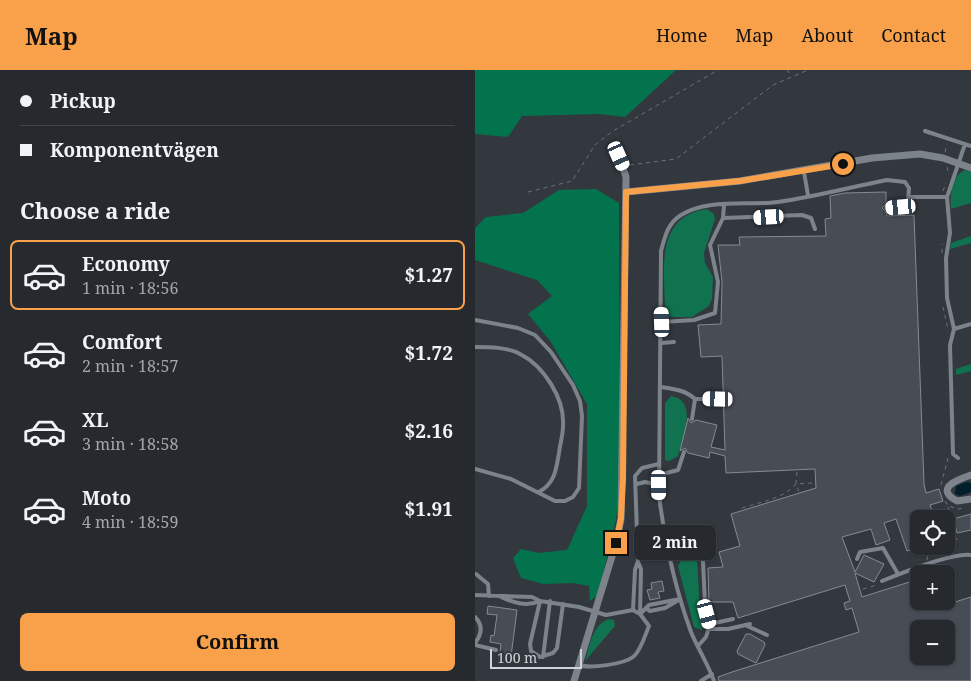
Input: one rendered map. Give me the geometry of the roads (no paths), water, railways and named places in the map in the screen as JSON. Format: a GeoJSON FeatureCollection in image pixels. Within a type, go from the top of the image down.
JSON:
{"type":"FeatureCollection","features":[{"type":"Feature","properties":{"kind":"street"},"geometry":{"type":"LineString","coordinates":[[626,192],[740,181],[804,172],[872,158],[920,154],[943,158],[971,168]]}},
{"type":"Feature","properties":{"kind":"street"},"geometry":{"type":"LineString","coordinates":[[574,681],[621,518],[626,192],[624,166],[619,156]]}},
{"type":"Feature","properties":{"kind":"street"},"geometry":{"type":"LineString","coordinates":[[971,475],[954,480],[948,492],[957,501],[971,499]]}},
{"type":"Feature","properties":{"kind":"lane"},"geometry":{"type":"LineString","coordinates":[[925,130],[971,146]]}},
{"type":"Feature","properties":{"kind":"lane"},"geometry":{"type":"LineString","coordinates":[[958,458],[955,458],[953,454],[951,330],[947,298],[946,258],[950,233],[945,197],[965,144]]}},
{"type":"Feature","properties":{"kind":"lane"},"geometry":{"type":"LineString","coordinates":[[804,172],[808,196]]}},
{"type":"Feature","properties":{"kind":"lane"},"geometry":{"type":"LineString","coordinates":[[714,681],[698,646],[681,599],[668,550],[659,485],[662,322],[661,251],[667,229],[673,221],[692,209],[777,202],[887,180],[905,182],[909,188],[910,197],[908,202],[901,207],[886,208]]}},
{"type":"Feature","properties":{"kind":"lane"},"geometry":{"type":"LineString","coordinates":[[910,197],[945,197]]}},
{"type":"Feature","properties":{"kind":"lane"},"geometry":{"type":"LineString","coordinates":[[662,322],[694,320],[715,313],[718,282],[710,245],[723,218],[724,205]]}},
{"type":"Feature","properties":{"kind":"lane"},"geometry":{"type":"LineString","coordinates":[[723,218],[803,216],[811,218],[815,229]]}},
{"type":"Feature","properties":{"kind":"lane"},"geometry":{"type":"LineString","coordinates":[[475,320],[519,328],[535,335],[551,352],[573,385],[581,401],[582,436],[579,488],[573,497],[565,501],[555,501],[501,475],[475,469]]}},
{"type":"Feature","properties":{"kind":"lane"},"geometry":{"type":"LineString","coordinates":[[951,330],[971,324]]}},
{"type":"Feature","properties":{"kind":"lane"},"geometry":{"type":"LineString","coordinates":[[661,343],[674,342]]}},
{"type":"Feature","properties":{"kind":"lane"},"geometry":{"type":"LineString","coordinates":[[475,347],[504,348],[525,356],[542,372],[558,398],[563,425],[556,472],[553,481],[539,492]]}},
{"type":"Feature","properties":{"kind":"lane"},"geometry":{"type":"LineString","coordinates":[[661,387],[683,391],[695,399],[718,399]]}},
{"type":"Feature","properties":{"kind":"lane"},"geometry":{"type":"LineString","coordinates":[[692,419],[695,399]]}},
{"type":"Feature","properties":{"kind":"lane"},"geometry":{"type":"LineString","coordinates":[[659,475],[678,470],[684,452]]}},
{"type":"Feature","properties":{"kind":"lane"},"geometry":{"type":"LineString","coordinates":[[633,610],[635,570],[638,561],[637,484],[635,476],[642,468],[659,464]]}},
{"type":"Feature","properties":{"kind":"lane"},"geometry":{"type":"LineString","coordinates":[[637,484],[645,482],[659,485]]}},
{"type":"Feature","properties":{"kind":"lane"},"geometry":{"type":"LineString","coordinates":[[668,550],[690,547],[699,550],[703,562],[705,603],[710,624],[698,646]]}},
{"type":"Feature","properties":{"kind":"lane"},"geometry":{"type":"LineString","coordinates":[[857,559],[860,552],[883,548],[898,574]]}},
{"type":"Feature","properties":{"kind":"lane"},"geometry":{"type":"LineString","coordinates":[[882,581],[898,574],[939,562],[971,555]]}},
{"type":"Feature","properties":{"kind":"lane"},"geometry":{"type":"LineString","coordinates":[[638,561],[641,569],[640,614]]}},
{"type":"Feature","properties":{"kind":"lane"},"geometry":{"type":"LineString","coordinates":[[476,574],[489,584],[489,596]]}},
{"type":"Feature","properties":{"kind":"lane"},"geometry":{"type":"LineString","coordinates":[[475,596],[523,596],[606,615],[633,610],[640,614],[649,626],[635,656],[588,668],[579,665]]}},
{"type":"Feature","properties":{"kind":"lane"},"geometry":{"type":"LineString","coordinates":[[500,597],[522,604],[532,604],[539,601]]}},
{"type":"Feature","properties":{"kind":"lane"},"geometry":{"type":"LineString","coordinates":[[640,614],[647,609],[650,611],[665,608],[681,599]]}},
{"type":"Feature","properties":{"kind":"lane"},"geometry":{"type":"LineString","coordinates":[[539,601],[530,644],[531,651],[535,655],[543,657],[553,653],[557,648],[563,604]]}},
{"type":"Feature","properties":{"kind":"lane"},"geometry":{"type":"LineString","coordinates":[[543,657],[550,601]]}},
{"type":"Feature","properties":{"kind":"lane"},"geometry":{"type":"LineString","coordinates":[[475,617],[480,623],[481,630],[475,644],[496,650]]}},
{"type":"Feature","properties":{"kind":"lane"},"geometry":{"type":"LineString","coordinates":[[710,624],[733,619]]}},
{"type":"Feature","properties":{"kind":"lane"},"geometry":{"type":"LineString","coordinates":[[708,629],[728,629],[751,624]]}},
{"type":"Feature","properties":{"kind":"lane"},"geometry":{"type":"LineString","coordinates":[[745,625],[767,635]]}},
{"type":"Feature","properties":{"kind":"lane"},"geometry":{"type":"LineString","coordinates":[[701,681],[712,674]]}},
{"type":"Feature","properties":{"kind":"water"},"geometry":{"type":"Polygon","coordinates":[[[967,482],[971,483],[971,492],[960,496],[955,494],[956,486],[967,482]]]}}]}
